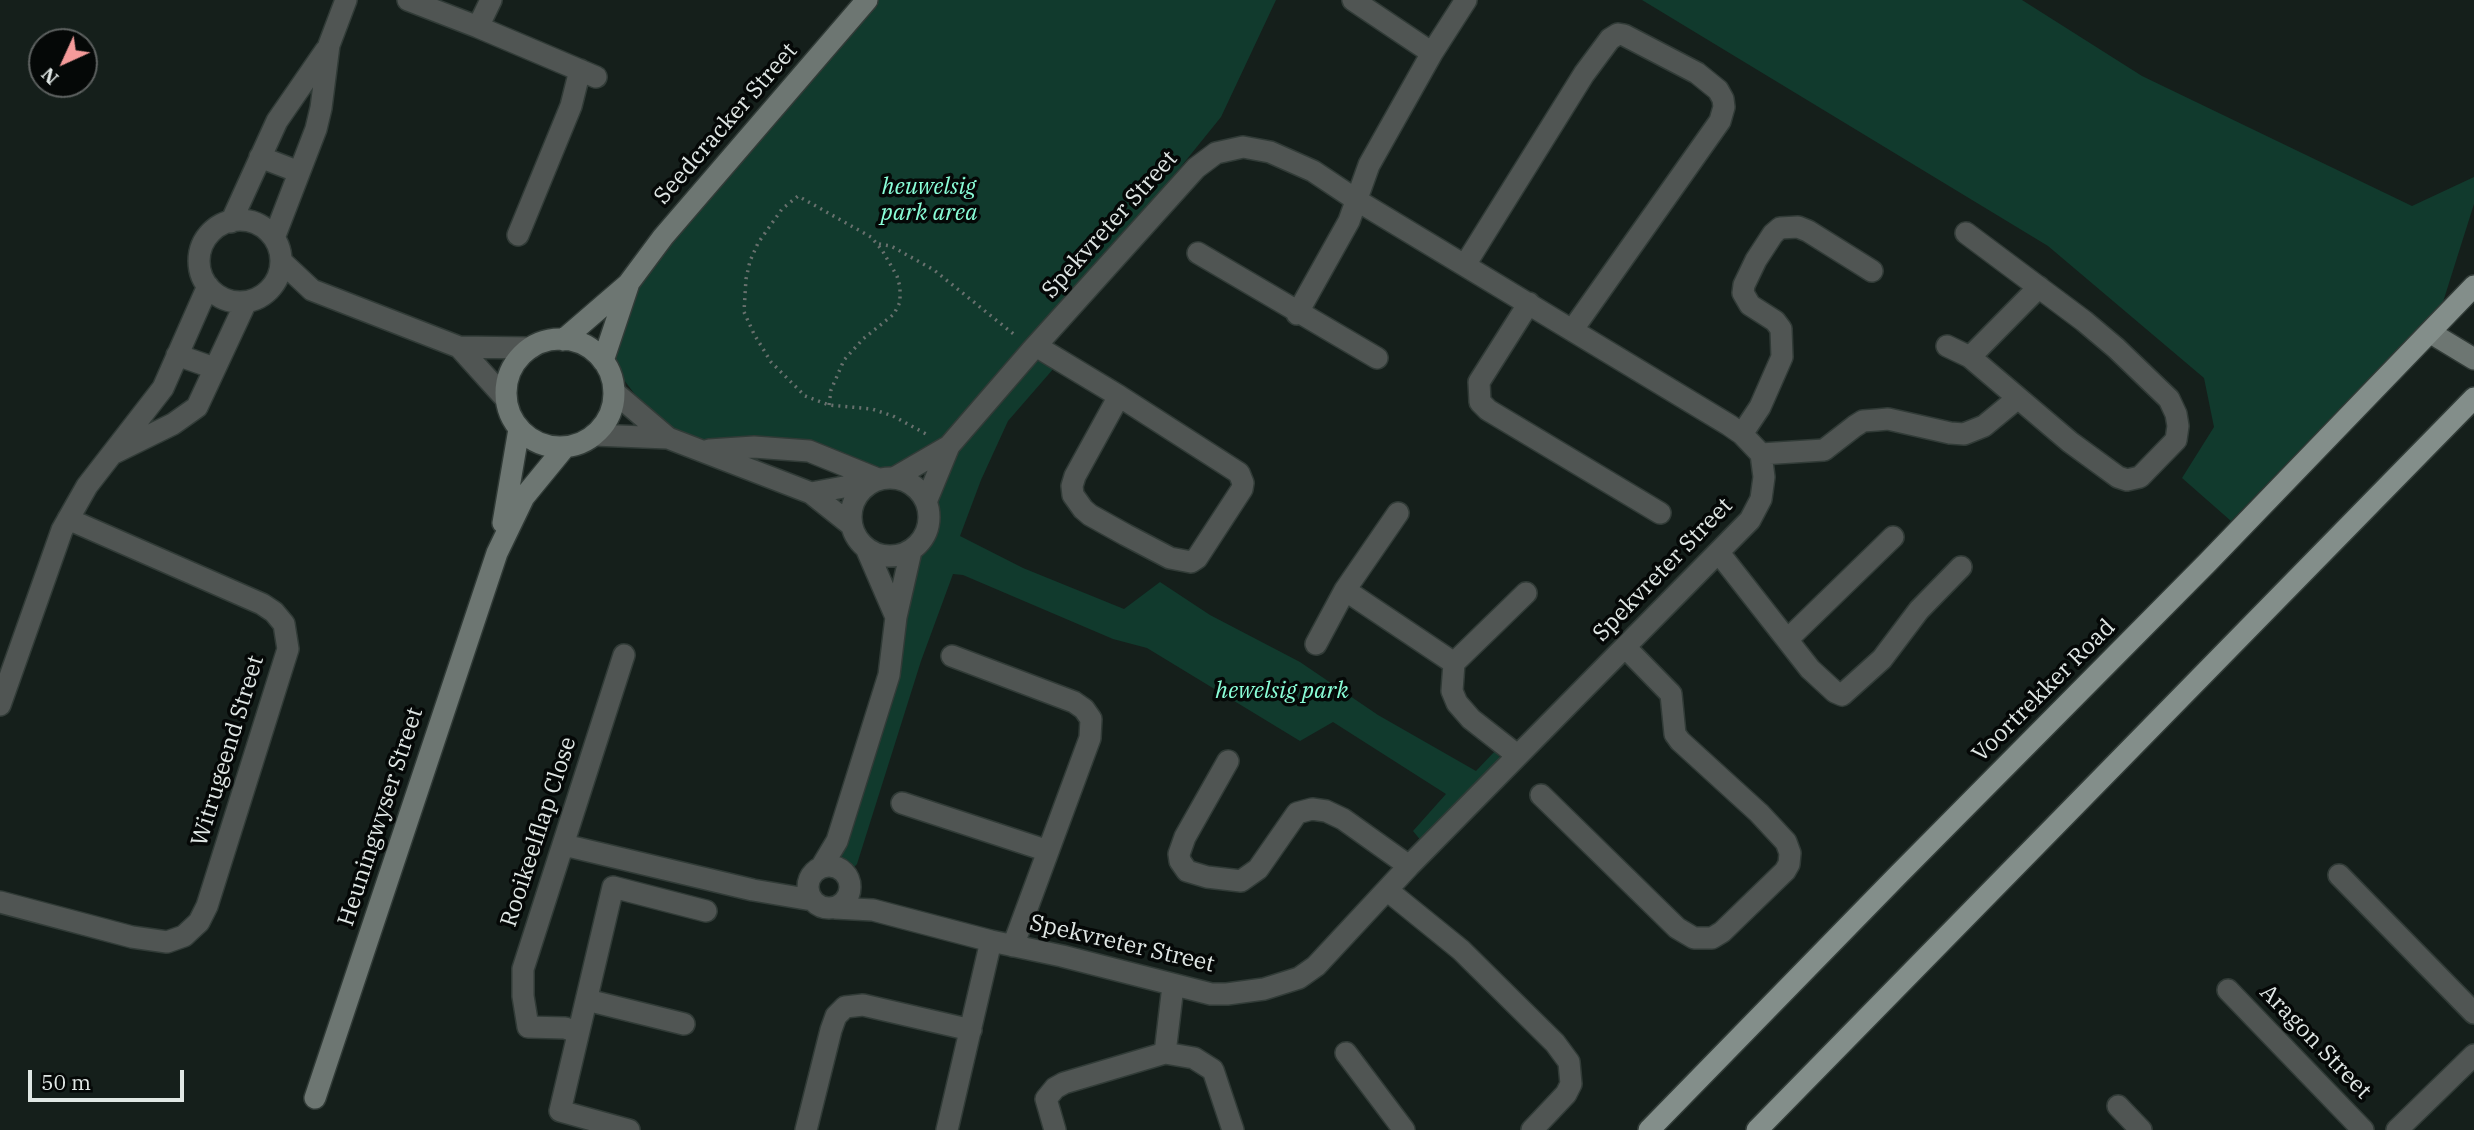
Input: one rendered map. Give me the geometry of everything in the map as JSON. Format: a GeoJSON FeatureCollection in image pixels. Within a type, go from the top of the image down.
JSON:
{"type":"FeatureCollection","features":[{"type":"Feature","properties":{"kind":"main road","name":"Voortrekker Road"},"geometry":{"type":"LineString","coordinates":[[1649,1130],[2208,562],[2474,286]]}},
{"type":"Feature","properties":{"kind":"main road"},"geometry":{"type":"LineString","coordinates":[[1756,1130],[2474,398]]}},
{"type":"Feature","properties":{"kind":"street"},"geometry":{"type":"LineString","coordinates":[[274,238],[316,129],[329,45],[346,0]]}},
{"type":"Feature","properties":{"kind":"street"},"geometry":{"type":"LineString","coordinates":[[408,0],[588,73],[571,106],[518,235]]}},
{"type":"Feature","properties":{"kind":"street"},"geometry":{"type":"LineString","coordinates":[[478,27],[491,0]]}},
{"type":"Feature","properties":{"kind":"street","name":"Seedcracker Street"},"geometry":{"type":"LineString","coordinates":[[562,340],[628,284],[663,237],[867,0]]}},
{"type":"Feature","properties":{"kind":"street"},"geometry":{"type":"LineString","coordinates":[[1353,0],[1432,53]]}},
{"type":"Feature","properties":{"kind":"street"},"geometry":{"type":"LineString","coordinates":[[1297,314],[1358,201],[1369,165],[1432,53],[1466,0]]}},
{"type":"Feature","properties":{"kind":"street"},"geometry":{"type":"LineString","coordinates":[[1465,265],[1584,74],[1610,39],[1618,34],[1625,35],[1697,73],[1718,90],[1723,99],[1720,121],[1573,329]]}},
{"type":"Feature","properties":{"kind":"street"},"geometry":{"type":"LineString","coordinates":[[232,222],[277,121],[329,45]]}},
{"type":"Feature","properties":{"kind":"street","name":"Spekvreter Street"},"geometry":{"type":"LineString","coordinates":[[835,908],[873,910],[1210,994],[1227,994],[1286,984],[1315,966],[1517,755],[1719,553],[1750,520],[1761,499],[1764,477],[1761,454],[1742,434],[1313,172],[1270,152],[1243,147],[1216,153],[1196,168],[1034,348],[949,446],[926,502]]}},
{"type":"Feature","properties":{"kind":"street"},"geometry":{"type":"LineString","coordinates":[[260,157],[299,172]]}},
{"type":"Feature","properties":{"kind":"street"},"geometry":{"type":"LineString","coordinates":[[112,454],[189,414],[202,398],[214,368],[254,299],[272,287],[279,274],[279,249],[274,238],[265,229],[255,223],[232,222],[214,231],[202,247],[200,267],[208,286],[225,299],[254,299],[312,290]]}},
{"type":"Feature","properties":{"kind":"street"},"geometry":{"type":"LineString","coordinates":[[1742,434],[1760,407],[1782,358],[1781,329],[1776,321],[1750,306],[1743,293],[1756,260],[1773,234],[1780,228],[1798,227],[1872,271]]}},
{"type":"Feature","properties":{"kind":"street"},"geometry":{"type":"LineString","coordinates":[[1947,346],[1970,357],[2118,478],[2127,480],[2140,477],[2176,440],[2176,414],[2169,399],[2116,348],[1966,233]]}},
{"type":"Feature","properties":{"kind":"street"},"geometry":{"type":"LineString","coordinates":[[1198,253],[1377,359]]}},
{"type":"Feature","properties":{"kind":"street"},"geometry":{"type":"LineString","coordinates":[[281,261],[312,290],[459,347],[531,348]]}},
{"type":"Feature","properties":{"kind":"street","name":"Seedcracker Street"},"geometry":{"type":"LineString","coordinates":[[603,361],[628,284]]}},
{"type":"Feature","properties":{"kind":"street"},"geometry":{"type":"LineString","coordinates":[[0,705],[36,600],[68,519],[88,486],[157,398],[208,286]]}},
{"type":"Feature","properties":{"kind":"street"},"geometry":{"type":"LineString","coordinates":[[1970,357],[2039,287]]}},
{"type":"Feature","properties":{"kind":"street"},"geometry":{"type":"LineString","coordinates":[[1529,303],[1479,382],[1480,402],[1488,410],[1660,513]]}},
{"type":"Feature","properties":{"kind":"street"},"geometry":{"type":"LineString","coordinates":[[2431,333],[2474,359]]}},
{"type":"Feature","properties":{"kind":"street"},"geometry":{"type":"LineString","coordinates":[[573,341],[588,347],[603,361],[612,379],[614,392],[612,408],[604,424],[594,435],[565,447],[548,446],[529,438],[519,429],[510,415],[506,399],[507,383],[522,354],[531,348],[537,344],[573,341]]}},
{"type":"Feature","properties":{"kind":"street"},"geometry":{"type":"LineString","coordinates":[[459,347],[506,399]]}},
{"type":"Feature","properties":{"kind":"street"},"geometry":{"type":"LineString","coordinates":[[1034,348],[1119,396],[1239,473],[1242,489],[1197,558],[1191,562],[1170,558],[1102,522],[1083,509],[1073,495],[1074,476],[1119,396]]}},
{"type":"Feature","properties":{"kind":"street"},"geometry":{"type":"LineString","coordinates":[[177,355],[214,368]]}},
{"type":"Feature","properties":{"kind":"street"},"geometry":{"type":"LineString","coordinates":[[614,392],[668,438]]}},
{"type":"Feature","properties":{"kind":"street"},"geometry":{"type":"LineString","coordinates":[[1761,454],[1824,450],[1863,421],[1877,419],[1964,434],[1984,426],[2018,398]]}},
{"type":"Feature","properties":{"kind":"street","name":"Heuningwyser Street"},"geometry":{"type":"LineString","coordinates":[[497,553],[519,429]]}},
{"type":"Feature","properties":{"kind":"street"},"geometry":{"type":"LineString","coordinates":[[594,435],[668,438],[811,493],[850,524]]}},
{"type":"Feature","properties":{"kind":"street","name":"Spekvreter Street"},"geometry":{"type":"LineString","coordinates":[[882,480],[949,446]]}},
{"type":"Feature","properties":{"kind":"street","name":"Heuningwyser Street"},"geometry":{"type":"LineString","coordinates":[[315,1098],[497,553],[524,497],[565,447]]}},
{"type":"Feature","properties":{"kind":"street"},"geometry":{"type":"LineString","coordinates":[[703,451],[754,447],[809,451],[882,480]]}},
{"type":"Feature","properties":{"kind":"street"},"geometry":{"type":"LineString","coordinates":[[882,480],[867,484],[855,497],[850,510],[850,524],[857,539],[867,550],[896,617]]}},
{"type":"Feature","properties":{"kind":"street"},"geometry":{"type":"LineString","coordinates":[[811,493],[882,480],[907,481],[916,488],[926,502],[929,516],[928,530],[920,544],[911,551],[890,557],[867,550]]}},
{"type":"Feature","properties":{"kind":"street"},"geometry":{"type":"LineString","coordinates":[[1316,644],[1345,590],[1398,513]]}},
{"type":"Feature","properties":{"kind":"street","name":"Witrugeend Street"},"geometry":{"type":"LineString","coordinates":[[0,902],[132,937],[167,942],[184,936],[199,922],[207,906],[288,649],[284,624],[274,612],[261,604],[68,519]]}},
{"type":"Feature","properties":{"kind":"street"},"geometry":{"type":"LineString","coordinates":[[1788,639],[1893,537]]}},
{"type":"Feature","properties":{"kind":"street"},"geometry":{"type":"LineString","coordinates":[[824,871],[850,882],[850,891],[842,904],[835,908],[819,906],[812,900],[807,887],[824,871],[837,841],[889,675],[896,617],[911,551]]}},
{"type":"Feature","properties":{"kind":"street"},"geometry":{"type":"LineString","coordinates":[[1719,553],[1810,669],[1842,695],[1882,659],[1919,610],[1961,567]]}},
{"type":"Feature","properties":{"kind":"street"},"geometry":{"type":"LineString","coordinates":[[1345,590],[1454,663]]}},
{"type":"Feature","properties":{"kind":"street"},"geometry":{"type":"LineString","coordinates":[[1517,755],[1471,719],[1451,691],[1454,663],[1526,593]]}},
{"type":"Feature","properties":{"kind":"street"},"geometry":{"type":"LineString","coordinates":[[1541,795],[1677,928],[1694,938],[1704,939],[1722,932],[1789,864],[1790,853],[1786,842],[1759,813],[1680,741],[1675,734],[1671,694],[1625,647]]}},
{"type":"Feature","properties":{"kind":"street","name":"Rooikeelflap Close"},"geometry":{"type":"LineString","coordinates":[[577,1032],[565,1028],[528,1027],[522,984],[525,957],[564,845],[624,655]]}},
{"type":"Feature","properties":{"kind":"street"},"geometry":{"type":"LineString","coordinates":[[952,656],[1074,702],[1084,709],[1091,719],[1090,738],[1013,946]]}},
{"type":"Feature","properties":{"kind":"street"},"geometry":{"type":"LineString","coordinates":[[1227,761],[1185,837],[1180,861],[1187,871],[1207,877],[1241,881],[1258,869],[1297,813],[1312,809],[1326,811],[1343,819],[1409,866]]}},
{"type":"Feature","properties":{"kind":"street"},"geometry":{"type":"LineString","coordinates":[[902,803],[1048,851]]}},
{"type":"Feature","properties":{"kind":"street"},"geometry":{"type":"LineString","coordinates":[[564,845],[779,895],[812,900]]}},
{"type":"Feature","properties":{"kind":"street"},"geometry":{"type":"LineString","coordinates":[[779,895],[824,871]]}},
{"type":"Feature","properties":{"kind":"street"},"geometry":{"type":"LineString","coordinates":[[2339,875],[2474,1013]]}},
{"type":"Feature","properties":{"kind":"street"},"geometry":{"type":"LineString","coordinates":[[629,1130],[560,1111],[613,887],[706,911]]}},
{"type":"Feature","properties":{"kind":"street"},"geometry":{"type":"LineString","coordinates":[[1387,890],[1461,950],[1555,1043],[1569,1062],[1571,1083],[1566,1094],[1532,1130]]}},
{"type":"Feature","properties":{"kind":"street","name":"Spekvreter Street"},"geometry":{"type":"LineString","coordinates":[[850,891],[873,910]]}},
{"type":"Feature","properties":{"kind":"street"},"geometry":{"type":"LineString","coordinates":[[947,1130],[991,941]]}},
{"type":"Feature","properties":{"kind":"street"},"geometry":{"type":"LineString","coordinates":[[1165,1053],[1173,986]]}},
{"type":"Feature","properties":{"kind":"street","name":"Aragon Street"},"geometry":{"type":"LineString","coordinates":[[2228,990],[2364,1130]]}},
{"type":"Feature","properties":{"kind":"street"},"geometry":{"type":"LineString","coordinates":[[587,1000],[684,1024]]}},
{"type":"Feature","properties":{"kind":"street"},"geometry":{"type":"LineString","coordinates":[[806,1130],[831,1030],[836,1016],[845,1007],[863,1004],[971,1030]]}},
{"type":"Feature","properties":{"kind":"street"},"geometry":{"type":"LineString","coordinates":[[1055,1130],[1046,1099],[1055,1088],[1165,1053],[1194,1058],[1213,1070],[1233,1130]]}},
{"type":"Feature","properties":{"kind":"street"},"geometry":{"type":"LineString","coordinates":[[1346,1054],[1404,1130]]}},
{"type":"Feature","properties":{"kind":"street"},"geometry":{"type":"LineString","coordinates":[[2397,1130],[2474,1055]]}},
{"type":"Feature","properties":{"kind":"street"},"geometry":{"type":"LineString","coordinates":[[2118,1105],[2141,1130]]}},
{"type":"Feature","properties":{"kind":"path"},"geometry":{"type":"LineString","coordinates":[[829,405],[831,390],[844,360],[863,339],[894,314],[900,302],[900,287],[897,276],[872,237],[798,196],[782,209],[758,243],[750,261],[744,312],[754,334],[771,362],[805,396],[829,405],[872,410],[893,416],[908,422],[935,441],[949,446]]}},
{"type":"Feature","properties":{"kind":"path"},"geometry":{"type":"LineString","coordinates":[[877,243],[891,246],[934,270],[1034,348]]}},
{"type":"Feature","properties":{"kind":"green space","name":"heuwelsig park area"},"geometry":{"type":"Polygon","coordinates":[[[867,0],[1276,0],[1221,117],[1036,346],[1061,360],[1008,421],[981,480],[960,536],[1023,568],[1124,609],[1160,582],[1210,615],[1300,662],[1378,715],[1476,771],[1495,751],[1507,766],[1427,848],[1413,831],[1446,794],[1333,722],[1300,741],[1147,648],[1113,639],[963,575],[953,574],[921,661],[857,864],[847,875],[837,841],[911,551],[920,544],[928,530],[926,502],[949,446],[894,478],[816,452],[668,438],[605,355],[623,300],[867,0]]]}},
{"type":"Feature","properties":{"kind":"green space"},"geometry":{"type":"Polygon","coordinates":[[[1642,0],[2022,0],[2142,76],[2412,206],[2474,177],[2474,204],[2443,302],[2231,521],[2182,478],[2214,427],[2204,378],[2048,246],[1642,0]]]}},
{"type":"Feature","properties":{"kind":"park label","name":"hewelsig park"},"geometry":{"type":"Point","coordinates":[1282,691]}}]}
